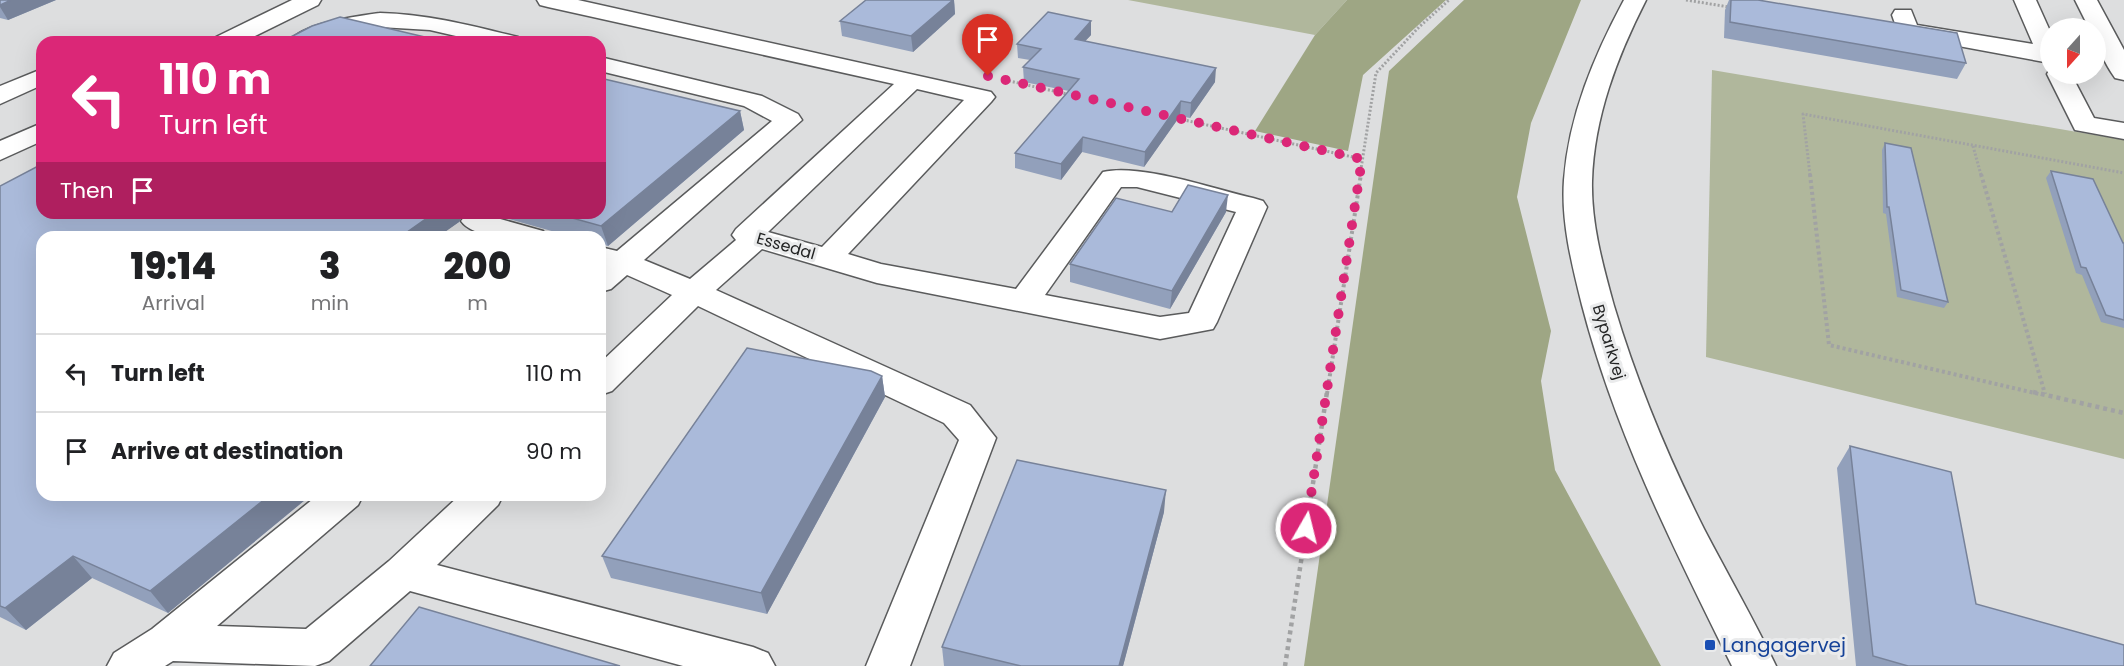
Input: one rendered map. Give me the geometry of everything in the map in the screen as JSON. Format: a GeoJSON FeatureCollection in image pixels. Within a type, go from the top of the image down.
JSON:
{"type":"FeatureCollection","features":[{"type":"Feature","properties":{"kind":"street"},"geometry":{"type":"LineString","coordinates":[[236,36],[310,0]]}},
{"type":"Feature","properties":{"kind":"street","name":"Essedal"},"geometry":{"type":"LineString","coordinates":[[548,0],[912,81],[982,97],[828,258],[747,235],[912,81]]}},
{"type":"Feature","properties":{"kind":"street","name":"Byparkvej"},"geometry":{"type":"LineString","coordinates":[[1635,0],[1616,34],[1599,78],[1584,131],[1577,181],[1583,245],[1601,319],[1622,386],[1698,555],[1754,666]]}},
{"type":"Feature","properties":{"kind":"street"},"geometry":{"type":"LineString","coordinates":[[2025,0],[2040,33]]}},
{"type":"Feature","properties":{"kind":"street"},"geometry":{"type":"LineString","coordinates":[[2086,0],[2124,73]]}},
{"type":"Feature","properties":{"kind":"street"},"geometry":{"type":"LineString","coordinates":[[1903,15],[1907,30],[2040,58]]}},
{"type":"Feature","properties":{"kind":"street"},"geometry":{"type":"LineString","coordinates":[[313,36],[326,29],[353,21],[385,18],[430,23],[485,36]]}},
{"type":"Feature","properties":{"kind":"street"},"geometry":{"type":"LineString","coordinates":[[606,65],[753,100],[789,120],[608,267]]}},
{"type":"Feature","properties":{"kind":"street"},"geometry":{"type":"LineString","coordinates":[[0,96],[36,79]]}},
{"type":"Feature","properties":{"kind":"street"},"geometry":{"type":"LineString","coordinates":[[2064,84],[2084,124],[2124,131]]}},
{"type":"Feature","properties":{"kind":"street"},"geometry":{"type":"LineString","coordinates":[[0,116],[36,128]]}},
{"type":"Feature","properties":{"kind":"street"},"geometry":{"type":"LineString","coordinates":[[0,152],[36,133]]}},
{"type":"Feature","properties":{"kind":"street"},"geometry":{"type":"LineString","coordinates":[[828,258],[878,273],[1160,328],[1201,322],[1253,207],[1137,179],[1113,178],[1024,301]]}},
{"type":"Feature","properties":{"kind":"street"},"geometry":{"type":"LineString","coordinates":[[476,221],[511,231]]}},
{"type":"Feature","properties":{"kind":"street"},"geometry":{"type":"LineString","coordinates":[[606,377],[694,292],[757,238]]}},
{"type":"Feature","properties":{"kind":"street"},"geometry":{"type":"LineString","coordinates":[[608,267],[694,292],[957,414],[978,438],[888,666]]}},
{"type":"Feature","properties":{"kind":"street"},"geometry":{"type":"LineString","coordinates":[[129,666],[167,642],[337,501]]}},
{"type":"Feature","properties":{"kind":"street"},"geometry":{"type":"LineString","coordinates":[[167,642],[314,648],[403,573],[478,501]]}},
{"type":"Feature","properties":{"kind":"street"},"geometry":{"type":"LineString","coordinates":[[403,573],[753,666]]}},
{"type":"Feature","properties":{"kind":"path"},"geometry":{"type":"LineString","coordinates":[[1285,666],[1377,73],[1419,27],[1449,0]]}},
{"type":"Feature","properties":{"kind":"path"},"geometry":{"type":"LineString","coordinates":[[1686,0],[1738,9]]}},
{"type":"Feature","properties":{"kind":"path"},"geometry":{"type":"LineString","coordinates":[[999,79],[1081,97]]}},
{"type":"Feature","properties":{"kind":"path"},"geometry":{"type":"LineString","coordinates":[[2124,173],[1803,114],[1829,345],[2124,413]]}},
{"type":"Feature","properties":{"kind":"path"},"geometry":{"type":"LineString","coordinates":[[1175,117],[1362,159]]}},
{"type":"Feature","properties":{"kind":"path"},"geometry":{"type":"LineString","coordinates":[[1973,146],[2046,395]]}},
{"type":"Feature","properties":{"kind":"green space"},"geometry":{"type":"Polygon","coordinates":[[[1128,0],[1347,0],[1315,35],[1128,0]]]}},
{"type":"Feature","properties":{"kind":"green space"},"geometry":{"type":"Polygon","coordinates":[[[1347,0],[1446,0],[1363,75],[1348,151],[1255,131],[1315,35],[1347,0]]]}},
{"type":"Feature","properties":{"kind":"green space"},"geometry":{"type":"Polygon","coordinates":[[[1464,0],[1581,0],[1531,123],[1517,197],[1551,331],[1541,381],[1555,470],[1661,666],[1304,666],[1389,71],[1464,0]]]}},
{"type":"Feature","properties":{"kind":"green space"},"geometry":{"type":"Polygon","coordinates":[[[1712,70],[2124,140],[2124,459],[1706,357],[1712,70]]]}},
{"type":"Feature","properties":{"kind":"building"},"geometry":{"type":"Polygon","coordinates":[[[0,0],[11,0],[0,5],[0,0]]]}},
{"type":"Feature","properties":{"kind":"building"},"geometry":{"type":"Polygon","coordinates":[[[866,0],[953,0],[911,36],[840,21],[866,0]]]}},
{"type":"Feature","properties":{"kind":"building"},"geometry":{"type":"Polygon","coordinates":[[[1731,0],[1758,0],[1957,33],[1966,63],[1730,22],[1731,0]]]}},
{"type":"Feature","properties":{"kind":"building"},"geometry":{"type":"Polygon","coordinates":[[[1048,12],[1091,21],[1075,39],[1216,68],[1191,103],[1181,101],[1145,152],[1083,137],[1061,164],[1015,153],[1079,79],[1023,67],[1041,49],[1017,44],[1048,12]]]}},
{"type":"Feature","properties":{"kind":"building"},"geometry":{"type":"Polygon","coordinates":[[[340,17],[421,36],[293,36],[312,26],[340,17]]]}},
{"type":"Feature","properties":{"kind":"building"},"geometry":{"type":"Polygon","coordinates":[[[606,79],[740,111],[601,226],[576,219],[606,219],[606,79]]]}},
{"type":"Feature","properties":{"kind":"building"},"geometry":{"type":"Polygon","coordinates":[[[1885,143],[1911,148],[1948,302],[1901,290],[1889,207],[1887,207],[1885,143]]]}},
{"type":"Feature","properties":{"kind":"building"},"geometry":{"type":"Polygon","coordinates":[[[36,167],[36,219],[426,219],[408,231],[36,231],[36,501],[262,501],[150,591],[73,556],[5,608],[0,606],[0,186],[36,167]]]}},
{"type":"Feature","properties":{"kind":"building"},"geometry":{"type":"Polygon","coordinates":[[[2051,171],[2093,179],[2124,243],[2124,320],[2106,315],[2086,268],[2081,267],[2051,171]]]}},
{"type":"Feature","properties":{"kind":"building"},"geometry":{"type":"Polygon","coordinates":[[[1188,185],[1228,195],[1172,291],[1070,264],[1116,198],[1172,212],[1188,185]]]}},
{"type":"Feature","properties":{"kind":"building"},"geometry":{"type":"Polygon","coordinates":[[[747,348],[871,371],[882,376],[761,593],[602,556],[747,348]]]}},
{"type":"Feature","properties":{"kind":"building"},"geometry":{"type":"Polygon","coordinates":[[[1850,446],[1951,472],[1976,604],[2124,645],[2124,666],[1908,666],[1873,656],[1850,446]]]}},
{"type":"Feature","properties":{"kind":"building"},"geometry":{"type":"Polygon","coordinates":[[[1017,460],[1166,490],[1119,666],[1021,666],[942,647],[1017,460]]]}},
{"type":"Feature","properties":{"kind":"building"},"geometry":{"type":"Polygon","coordinates":[[[419,607],[620,666],[370,666],[419,607]]]}},
{"type":"Feature","properties":{"kind":"place","name":"Langagervej"},"geometry":{"type":"Point","coordinates":[1710,645]}},
{"type":"Feature","properties":{"kind":"route"},"geometry":{"type":"LineString","coordinates":[[988,76],[1362,159],[1306,528]]}}]}
